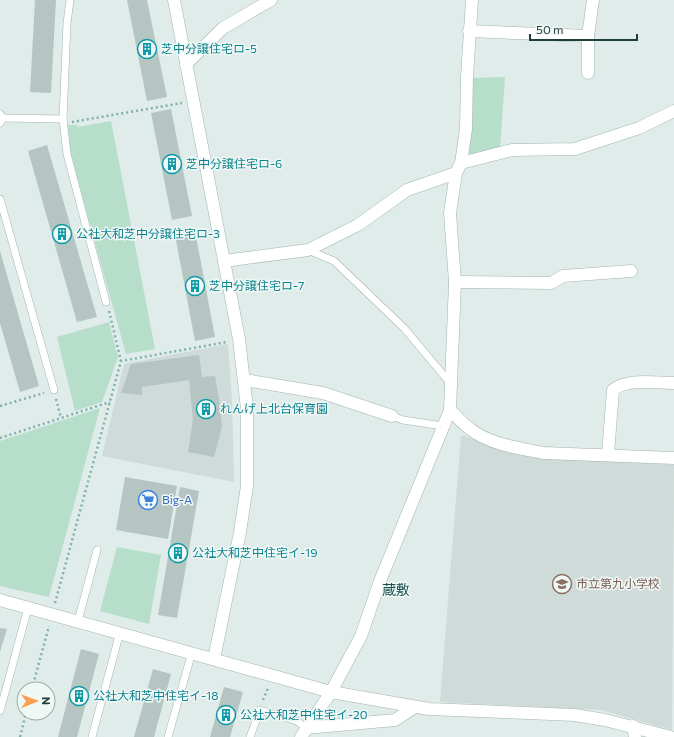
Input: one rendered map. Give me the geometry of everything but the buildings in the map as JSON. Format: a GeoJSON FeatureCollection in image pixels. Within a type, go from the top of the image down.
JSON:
{"type":"FeatureCollection","features":[{"type":"Feature","properties":{"kind":"street"},"geometry":{"type":"LineString","coordinates":[[174,0],[224,261],[245,380],[247,409],[247,486],[240,532],[214,658]]}},
{"type":"Feature","properties":{"kind":"street"},"geometry":{"type":"LineString","coordinates":[[186,64],[224,28],[271,0]]}},
{"type":"Feature","properties":{"kind":"street"},"geometry":{"type":"LineString","coordinates":[[303,733],[331,692],[361,636],[380,581],[450,410],[455,282],[450,213],[466,129],[469,31],[472,0]]}},
{"type":"Feature","properties":{"kind":"street"},"geometry":{"type":"LineString","coordinates":[[588,73],[588,36],[593,0]]}},
{"type":"Feature","properties":{"kind":"street"},"geometry":{"type":"LineString","coordinates":[[469,31],[588,36]]}},
{"type":"Feature","properties":{"kind":"street"},"geometry":{"type":"LineString","coordinates":[[224,261],[308,250],[358,225],[407,190],[458,168],[512,150],[575,149],[639,128],[674,111]]}},
{"type":"Feature","properties":{"kind":"street"},"geometry":{"type":"LineString","coordinates":[[455,282],[551,283],[563,276],[631,271]]}},
{"type":"Feature","properties":{"kind":"street"},"geometry":{"type":"LineString","coordinates":[[245,380],[323,394],[392,416]]}},
{"type":"Feature","properties":{"kind":"street"},"geometry":{"type":"LineString","coordinates":[[608,454],[612,390],[618,385],[627,383],[674,383]]}},
{"type":"Feature","properties":{"kind":"street"},"geometry":{"type":"LineString","coordinates":[[450,410],[470,429],[491,441],[544,453],[608,454],[674,458]]}},
{"type":"Feature","properties":{"kind":"street"},"geometry":{"type":"LineString","coordinates":[[0,600],[214,658],[331,692],[429,709],[575,715],[634,732],[671,737]]}},
{"type":"Feature","properties":{"kind":"street"},"geometry":{"type":"LineString","coordinates":[[303,733],[394,720],[415,707]]}},
{"type":"Feature","properties":{"kind":"lane"},"geometry":{"type":"LineString","coordinates":[[70,0],[67,23],[64,121],[67,154],[106,302]]}},
{"type":"Feature","properties":{"kind":"lane"},"geometry":{"type":"LineString","coordinates":[[1,118],[64,121]]}},
{"type":"Feature","properties":{"kind":"lane"},"geometry":{"type":"LineString","coordinates":[[0,199],[54,390]]}},
{"type":"Feature","properties":{"kind":"lane"},"geometry":{"type":"LineString","coordinates":[[308,250],[334,261],[404,328],[450,384]]}},
{"type":"Feature","properties":{"kind":"lane"},"geometry":{"type":"LineString","coordinates":[[392,416],[403,420],[443,426]]}},
{"type":"Feature","properties":{"kind":"lane"},"geometry":{"type":"LineString","coordinates":[[78,621],[97,550]]}},
{"type":"Feature","properties":{"kind":"lane"},"geometry":{"type":"LineString","coordinates":[[0,711],[28,608]]}},
{"type":"Feature","properties":{"kind":"lane"},"geometry":{"type":"LineString","coordinates":[[92,737],[120,632]]}},
{"type":"Feature","properties":{"kind":"lane"},"geometry":{"type":"LineString","coordinates":[[168,737],[192,652]]}},
{"type":"Feature","properties":{"kind":"lane"},"geometry":{"type":"LineString","coordinates":[[250,737],[260,710],[297,721],[303,733]]}},
{"type":"Feature","properties":{"kind":"path"},"geometry":{"type":"LineString","coordinates":[[64,121],[184,103]]}},
{"type":"Feature","properties":{"kind":"path"},"geometry":{"type":"LineString","coordinates":[[34,681],[121,361],[106,302]]}},
{"type":"Feature","properties":{"kind":"path"},"geometry":{"type":"LineString","coordinates":[[121,361],[230,341]]}},
{"type":"Feature","properties":{"kind":"path"},"geometry":{"type":"LineString","coordinates":[[0,406],[54,390],[61,418]]}},
{"type":"Feature","properties":{"kind":"path"},"geometry":{"type":"LineString","coordinates":[[0,438],[110,402]]}},
{"type":"Feature","properties":{"kind":"path"},"geometry":{"type":"LineString","coordinates":[[20,737],[24,721]]}},
{"type":"Feature","properties":{"kind":"shaded area"},"geometry":{"type":"Polygon","coordinates":[[[228,344],[232,401],[234,482],[102,456],[124,364],[228,344]]]}},
{"type":"Feature","properties":{"kind":"shaded area","name":"市立第九小学校"},"geometry":{"type":"Polygon","coordinates":[[[461,435],[500,449],[561,457],[674,465],[672,730],[601,710],[440,702],[461,435]]]}},
{"type":"Feature","properties":{"kind":"green space"},"geometry":{"type":"Polygon","coordinates":[[[505,77],[500,148],[471,155],[468,152],[473,78],[505,77]]]}},
{"type":"Feature","properties":{"kind":"green space"},"geometry":{"type":"Polygon","coordinates":[[[111,121],[155,349],[126,354],[71,156],[68,125],[77,125],[78,127],[111,121]]]}},
{"type":"Feature","properties":{"kind":"green space"},"geometry":{"type":"Polygon","coordinates":[[[109,322],[118,357],[102,402],[75,411],[57,337],[109,322]]]}},
{"type":"Feature","properties":{"kind":"green space"},"geometry":{"type":"Polygon","coordinates":[[[100,408],[49,597],[0,586],[0,441],[100,408]]]}},
{"type":"Feature","properties":{"kind":"green space"},"geometry":{"type":"Polygon","coordinates":[[[117,547],[161,555],[149,624],[100,611],[117,547]]]}},
{"type":"Feature","properties":{"kind":"place","name":"芝中分譲住宅ロ-5"},"geometry":{"type":"Point","coordinates":[147,49]}},
{"type":"Feature","properties":{"kind":"place","name":"芝中分譲住宅ロ-6"},"geometry":{"type":"Point","coordinates":[172,164]}},
{"type":"Feature","properties":{"kind":"place","name":"公社大和芝中分譲住宅ロ-3"},"geometry":{"type":"Point","coordinates":[62,234]}},
{"type":"Feature","properties":{"kind":"place","name":"芝中分譲住宅ロ-7"},"geometry":{"type":"Point","coordinates":[195,286]}},
{"type":"Feature","properties":{"kind":"place","name":"れんげ上北台保育園"},"geometry":{"type":"Point","coordinates":[206,409]}},
{"type":"Feature","properties":{"kind":"place","name":"Big-A"},"geometry":{"type":"Point","coordinates":[148,500]}},
{"type":"Feature","properties":{"kind":"place","name":"公社大和芝中住宅イ-19"},"geometry":{"type":"Point","coordinates":[178,553]}},
{"type":"Feature","properties":{"kind":"place","name":"市立第九小学校"},"geometry":{"type":"Point","coordinates":[562,584]}},
{"type":"Feature","properties":{"kind":"place","name":"公社大和芝中住宅イ-18"},"geometry":{"type":"Point","coordinates":[79,696]}},
{"type":"Feature","properties":{"kind":"place","name":"公社大和芝中住宅イ-20"},"geometry":{"type":"Point","coordinates":[226,715]}},
{"type":"Feature","properties":{"kind":"district","name":"蔵敷"},"geometry":{"type":"Point","coordinates":[396,590]}}]}
